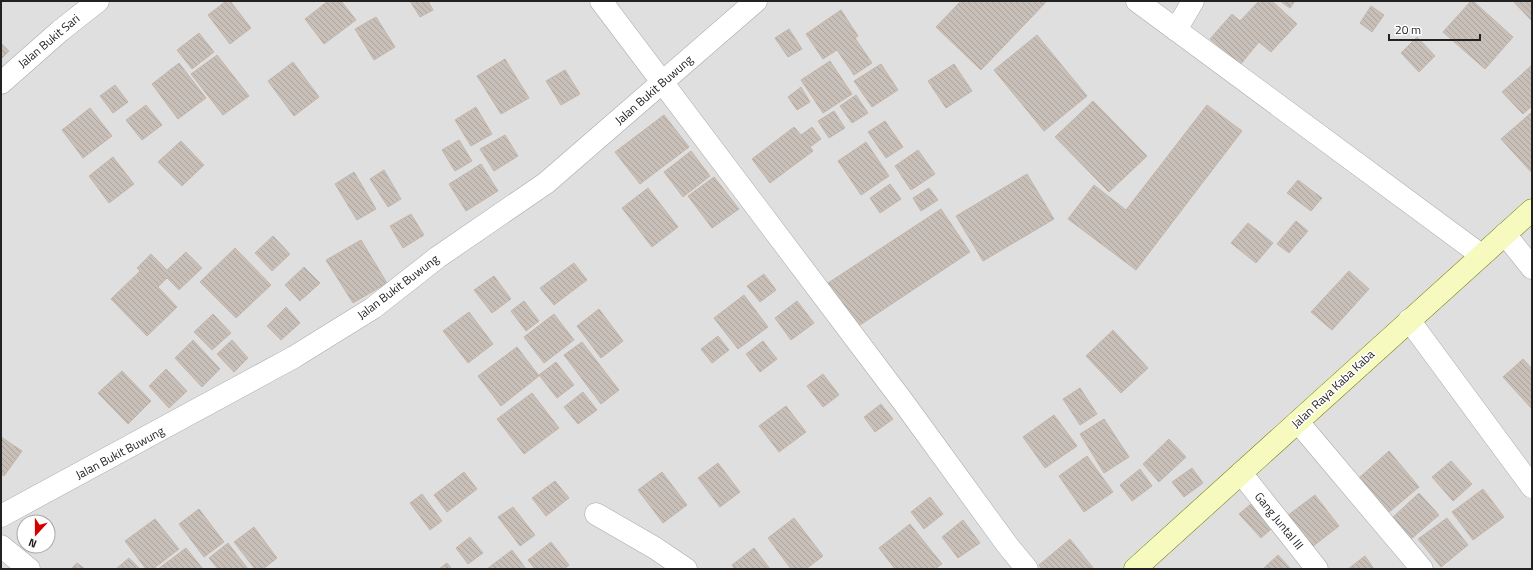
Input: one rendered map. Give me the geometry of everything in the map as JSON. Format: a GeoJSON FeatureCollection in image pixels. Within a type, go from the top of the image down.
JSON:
{"type":"FeatureCollection","features":[{"type":"Feature","properties":{"kind":"street","name":"Jalan Bukit Sari"},"geometry":{"type":"LineString","coordinates":[[1,83],[60,31],[98,1]]}},
{"type":"Feature","properties":{"kind":"street"},"geometry":{"type":"LineString","coordinates":[[601,1],[904,403],[1008,546],[1027,569]]}},
{"type":"Feature","properties":{"kind":"street","name":"Jalan Bukit Buwung"},"geometry":{"type":"LineString","coordinates":[[1,516],[288,360],[373,308],[438,257],[546,183],[756,1]]}},
{"type":"Feature","properties":{"kind":"street"},"geometry":{"type":"LineString","coordinates":[[1137,1],[1481,255]]}},
{"type":"Feature","properties":{"kind":"street"},"geometry":{"type":"LineString","coordinates":[[1176,30],[1193,1]]}},
{"type":"Feature","properties":{"kind":"street","name":"Jalan Raya Kaba Kaba"},"geometry":{"type":"LineString","coordinates":[[1144,566],[1241,473],[1532,210]]}},
{"type":"Feature","properties":{"kind":"street"},"geometry":{"type":"LineString","coordinates":[[1505,234],[1532,268]]}},
{"type":"Feature","properties":{"kind":"street"},"geometry":{"type":"LineString","coordinates":[[1409,320],[1532,487]]}},
{"type":"Feature","properties":{"kind":"street"},"geometry":{"type":"LineString","coordinates":[[1298,422],[1422,569]]}},
{"type":"Feature","properties":{"kind":"street","name":"Gang Juntal III"},"geometry":{"type":"LineString","coordinates":[[1241,473],[1317,569]]}},
{"type":"Feature","properties":{"kind":"street"},"geometry":{"type":"LineString","coordinates":[[596,514],[654,548],[686,569]]}},
{"type":"Feature","properties":{"kind":"street"},"geometry":{"type":"LineString","coordinates":[[1,546],[29,569]]}},
{"type":"Feature","properties":{"kind":"shaded area"},"geometry":{"type":"Polygon","coordinates":[[[1,1],[1532,1],[1532,569],[1,569],[1,1]]]}},
{"type":"Feature","properties":{"kind":"building"},"geometry":{"type":"Polygon","coordinates":[[[226,1],[230,1],[251,28],[230,44],[208,15],[226,1]]]}},
{"type":"Feature","properties":{"kind":"building"},"geometry":{"type":"Polygon","coordinates":[[[328,1],[341,1],[356,20],[324,44],[305,19],[328,1]]]}},
{"type":"Feature","properties":{"kind":"building"},"geometry":{"type":"Polygon","coordinates":[[[410,1],[428,1],[433,10],[420,17],[410,1]]]}},
{"type":"Feature","properties":{"kind":"building"},"geometry":{"type":"Polygon","coordinates":[[[961,1],[1047,1],[981,70],[936,27],[961,1]]]}},
{"type":"Feature","properties":{"kind":"building"},"geometry":{"type":"Polygon","coordinates":[[[1259,1],[1272,1],[1297,24],[1271,52],[1259,42],[1240,65],[1210,39],[1232,14],[1240,21],[1259,1]]]}},
{"type":"Feature","properties":{"kind":"building"},"geometry":{"type":"Polygon","coordinates":[[[1280,1],[1295,1],[1290,8],[1280,1]]]}},
{"type":"Feature","properties":{"kind":"building"},"geometry":{"type":"Polygon","coordinates":[[[1471,1],[1473,1],[1513,37],[1485,69],[1443,32],[1471,1]]]}},
{"type":"Feature","properties":{"kind":"building"},"geometry":{"type":"Polygon","coordinates":[[[1513,1],[1532,1],[1532,21],[1513,1]]]}},
{"type":"Feature","properties":{"kind":"building"},"geometry":{"type":"Polygon","coordinates":[[[1371,6],[1384,15],[1372,32],[1360,23],[1371,6]]]}},
{"type":"Feature","properties":{"kind":"building"},"geometry":{"type":"Polygon","coordinates":[[[841,10],[858,36],[855,38],[872,63],[854,75],[837,50],[823,59],[806,34],[841,10]]]}},
{"type":"Feature","properties":{"kind":"building"},"geometry":{"type":"Polygon","coordinates":[[[376,17],[395,47],[374,60],[355,29],[376,17]]]}},
{"type":"Feature","properties":{"kind":"building"},"geometry":{"type":"Polygon","coordinates":[[[789,29],[802,49],[788,57],[775,38],[789,29]]]}},
{"type":"Feature","properties":{"kind":"building"},"geometry":{"type":"Polygon","coordinates":[[[199,33],[214,52],[192,69],[177,50],[199,33]]]}},
{"type":"Feature","properties":{"kind":"building"},"geometry":{"type":"Polygon","coordinates":[[[1037,35],[1087,96],[1044,131],[994,70],[1037,35]]]}},
{"type":"Feature","properties":{"kind":"building"},"geometry":{"type":"Polygon","coordinates":[[[1417,37],[1435,56],[1419,72],[1401,53],[1417,37]]]}},
{"type":"Feature","properties":{"kind":"building"},"geometry":{"type":"Polygon","coordinates":[[[1,43],[9,51],[1,59],[1,43]]]}},
{"type":"Feature","properties":{"kind":"building"},"geometry":{"type":"Polygon","coordinates":[[[217,55],[249,96],[223,115],[191,74],[217,55]]]}},
{"type":"Feature","properties":{"kind":"building"},"geometry":{"type":"Polygon","coordinates":[[[505,59],[529,98],[501,114],[477,76],[505,59]]]}},
{"type":"Feature","properties":{"kind":"building"},"geometry":{"type":"Polygon","coordinates":[[[830,61],[852,94],[823,113],[801,80],[830,61]]]}},
{"type":"Feature","properties":{"kind":"building"},"geometry":{"type":"Polygon","coordinates":[[[293,62],[319,97],[294,116],[268,81],[293,62]]]}},
{"type":"Feature","properties":{"kind":"building"},"geometry":{"type":"Polygon","coordinates":[[[179,63],[206,98],[178,119],[152,84],[179,63]]]}},
{"type":"Feature","properties":{"kind":"building"},"geometry":{"type":"Polygon","coordinates":[[[881,64],[898,90],[872,107],[854,81],[881,64]]]}},
{"type":"Feature","properties":{"kind":"building"},"geometry":{"type":"Polygon","coordinates":[[[954,64],[972,91],[946,108],[928,81],[954,64]]]}},
{"type":"Feature","properties":{"kind":"building"},"geometry":{"type":"Polygon","coordinates":[[[1532,65],[1532,106],[1523,114],[1502,92],[1532,65]]]}},
{"type":"Feature","properties":{"kind":"building"},"geometry":{"type":"Polygon","coordinates":[[[565,70],[580,94],[561,105],[546,81],[565,70]]]}},
{"type":"Feature","properties":{"kind":"building"},"geometry":{"type":"Polygon","coordinates":[[[115,85],[128,102],[113,113],[100,96],[115,85]]]}},
{"type":"Feature","properties":{"kind":"building"},"geometry":{"type":"Polygon","coordinates":[[[801,87],[810,102],[797,110],[788,97],[801,87]]]}},
{"type":"Feature","properties":{"kind":"building"},"geometry":{"type":"Polygon","coordinates":[[[856,95],[868,113],[852,123],[840,106],[856,95]]]}},
{"type":"Feature","properties":{"kind":"building"},"geometry":{"type":"Polygon","coordinates":[[[1093,101],[1147,156],[1109,192],[1055,137],[1093,101]]]}},
{"type":"Feature","properties":{"kind":"building"},"geometry":{"type":"Polygon","coordinates":[[[146,105],[162,125],[142,140],[126,120],[146,105]]]}},
{"type":"Feature","properties":{"kind":"building"},"geometry":{"type":"Polygon","coordinates":[[[1207,105],[1242,131],[1136,270],[1068,219],[1094,185],[1126,210],[1207,105]]]}},
{"type":"Feature","properties":{"kind":"building"},"geometry":{"type":"Polygon","coordinates":[[[476,107],[492,134],[471,146],[455,120],[476,107]]]}},
{"type":"Feature","properties":{"kind":"building"},"geometry":{"type":"Polygon","coordinates":[[[90,108],[112,136],[83,158],[62,130],[90,108]]]}},
{"type":"Feature","properties":{"kind":"building"},"geometry":{"type":"Polygon","coordinates":[[[834,111],[845,128],[829,138],[818,121],[834,111]]]}},
{"type":"Feature","properties":{"kind":"building"},"geometry":{"type":"Polygon","coordinates":[[[1532,112],[1532,173],[1501,139],[1532,112]]]}},
{"type":"Feature","properties":{"kind":"building"},"geometry":{"type":"Polygon","coordinates":[[[664,115],[689,147],[640,184],[615,152],[664,115]]]}},
{"type":"Feature","properties":{"kind":"building"},"geometry":{"type":"Polygon","coordinates":[[[885,121],[903,147],[886,158],[868,132],[885,121]]]}},
{"type":"Feature","properties":{"kind":"building"},"geometry":{"type":"Polygon","coordinates":[[[794,127],[801,135],[812,127],[821,139],[810,147],[813,151],[770,183],[752,159],[794,127]]]}},
{"type":"Feature","properties":{"kind":"building"},"geometry":{"type":"Polygon","coordinates":[[[505,135],[518,156],[494,171],[480,149],[505,135]]]}},
{"type":"Feature","properties":{"kind":"building"},"geometry":{"type":"Polygon","coordinates":[[[459,140],[472,161],[455,171],[442,150],[459,140]]]}},
{"type":"Feature","properties":{"kind":"building"},"geometry":{"type":"Polygon","coordinates":[[[181,141],[204,165],[182,186],[158,162],[181,141]]]}},
{"type":"Feature","properties":{"kind":"building"},"geometry":{"type":"Polygon","coordinates":[[[866,142],[889,176],[861,195],[838,161],[866,142]]]}},
{"type":"Feature","properties":{"kind":"building"},"geometry":{"type":"Polygon","coordinates":[[[918,150],[935,174],[911,190],[895,166],[918,150]]]}},
{"type":"Feature","properties":{"kind":"building"},"geometry":{"type":"Polygon","coordinates":[[[691,151],[710,176],[683,197],[664,172],[691,151]]]}},
{"type":"Feature","properties":{"kind":"building"},"geometry":{"type":"Polygon","coordinates":[[[113,157],[134,184],[109,203],[89,176],[113,157]]]}},
{"type":"Feature","properties":{"kind":"building"},"geometry":{"type":"Polygon","coordinates":[[[481,164],[498,191],[466,211],[449,184],[481,164]]]}},
{"type":"Feature","properties":{"kind":"building"},"geometry":{"type":"Polygon","coordinates":[[[384,170],[401,199],[388,207],[370,179],[384,170]]]}},
{"type":"Feature","properties":{"kind":"building"},"geometry":{"type":"Polygon","coordinates":[[[354,172],[376,209],[357,220],[335,184],[354,172]]]}},
{"type":"Feature","properties":{"kind":"building"},"geometry":{"type":"Polygon","coordinates":[[[1027,174],[1054,219],[983,261],[956,216],[1027,174]]]}},
{"type":"Feature","properties":{"kind":"building"},"geometry":{"type":"Polygon","coordinates":[[[714,177],[739,209],[712,228],[688,196],[714,177]]]}},
{"type":"Feature","properties":{"kind":"building"},"geometry":{"type":"Polygon","coordinates":[[[1298,180],[1322,198],[1311,211],[1287,193],[1298,180]]]}},
{"type":"Feature","properties":{"kind":"building"},"geometry":{"type":"Polygon","coordinates":[[[890,184],[901,199],[880,213],[870,198],[890,184]]]}},
{"type":"Feature","properties":{"kind":"building"},"geometry":{"type":"Polygon","coordinates":[[[648,188],[678,227],[652,247],[622,208],[648,188]]]}},
{"type":"Feature","properties":{"kind":"building"},"geometry":{"type":"Polygon","coordinates":[[[929,188],[938,200],[921,211],[913,198],[929,188]]]}},
{"type":"Feature","properties":{"kind":"building"},"geometry":{"type":"Polygon","coordinates":[[[941,209],[970,252],[857,327],[828,283],[941,209]]]}},
{"type":"Feature","properties":{"kind":"building"},"geometry":{"type":"Polygon","coordinates":[[[411,214],[424,235],[403,248],[390,226],[411,214]]]}},
{"type":"Feature","properties":{"kind":"building"},"geometry":{"type":"Polygon","coordinates":[[[1296,221],[1308,231],[1289,253],[1277,244],[1296,221]]]}},
{"type":"Feature","properties":{"kind":"building"},"geometry":{"type":"Polygon","coordinates":[[[1248,223],[1273,243],[1256,263],[1231,243],[1248,223]]]}},
{"type":"Feature","properties":{"kind":"building"},"geometry":{"type":"Polygon","coordinates":[[[273,236],[290,254],[272,271],[255,253],[273,236]]]}},
{"type":"Feature","properties":{"kind":"building"},"geometry":{"type":"Polygon","coordinates":[[[361,240],[387,283],[353,303],[326,260],[361,240]]]}},
{"type":"Feature","properties":{"kind":"building"},"geometry":{"type":"Polygon","coordinates":[[[235,248],[271,285],[236,318],[200,282],[235,248]]]}},
{"type":"Feature","properties":{"kind":"building"},"geometry":{"type":"Polygon","coordinates":[[[186,252],[202,268],[179,290],[167,278],[158,287],[177,307],[147,336],[111,299],[140,271],[137,268],[151,254],[167,270],[186,252]]]}},
{"type":"Feature","properties":{"kind":"building"},"geometry":{"type":"Polygon","coordinates":[[[574,263],[587,280],[554,305],[540,288],[574,263]]]}},
{"type":"Feature","properties":{"kind":"building"},"geometry":{"type":"Polygon","coordinates":[[[304,267],[320,283],[300,301],[285,285],[304,267]]]}},
{"type":"Feature","properties":{"kind":"building"},"geometry":{"type":"Polygon","coordinates":[[[1349,271],[1369,289],[1332,330],[1311,312],[1349,271]]]}},
{"type":"Feature","properties":{"kind":"building"},"geometry":{"type":"Polygon","coordinates":[[[764,274],[776,290],[760,302],[747,286],[764,274]]]}},
{"type":"Feature","properties":{"kind":"building"},"geometry":{"type":"Polygon","coordinates":[[[494,276],[511,299],[492,313],[474,290],[494,276]]]}},
{"type":"Feature","properties":{"kind":"building"},"geometry":{"type":"Polygon","coordinates":[[[744,295],[768,327],[738,349],[714,318],[744,295]]]}},
{"type":"Feature","properties":{"kind":"building"},"geometry":{"type":"Polygon","coordinates":[[[524,301],[539,321],[526,331],[511,311],[524,301]]]}},
{"type":"Feature","properties":{"kind":"building"},"geometry":{"type":"Polygon","coordinates":[[[797,301],[814,323],[791,340],[775,318],[797,301]]]}},
{"type":"Feature","properties":{"kind":"building"},"geometry":{"type":"Polygon","coordinates":[[[286,307],[300,323],[281,340],[267,326],[286,307]]]}},
{"type":"Feature","properties":{"kind":"building"},"geometry":{"type":"Polygon","coordinates":[[[599,309],[623,341],[601,358],[577,326],[599,309]]]}},
{"type":"Feature","properties":{"kind":"building"},"geometry":{"type":"Polygon","coordinates":[[[469,312],[493,344],[468,363],[443,331],[469,312]]]}},
{"type":"Feature","properties":{"kind":"building"},"geometry":{"type":"Polygon","coordinates":[[[213,314],[231,333],[212,350],[194,332],[213,314]]]}},
{"type":"Feature","properties":{"kind":"building"},"geometry":{"type":"Polygon","coordinates":[[[554,314],[574,340],[544,363],[524,337],[554,314]]]}},
{"type":"Feature","properties":{"kind":"building"},"geometry":{"type":"Polygon","coordinates":[[[1113,330],[1148,368],[1121,393],[1086,356],[1113,330]]]}},
{"type":"Feature","properties":{"kind":"building"},"geometry":{"type":"Polygon","coordinates":[[[718,336],[729,350],[712,363],[701,349],[718,336]]]}},
{"type":"Feature","properties":{"kind":"building"},"geometry":{"type":"Polygon","coordinates":[[[193,340],[220,369],[202,387],[175,358],[193,340]]]}},
{"type":"Feature","properties":{"kind":"building"},"geometry":{"type":"Polygon","coordinates":[[[232,340],[248,358],[234,372],[217,354],[232,340]]]}},
{"type":"Feature","properties":{"kind":"building"},"geometry":{"type":"Polygon","coordinates":[[[763,341],[777,359],[760,372],[746,354],[763,341]]]}},
{"type":"Feature","properties":{"kind":"building"},"geometry":{"type":"Polygon","coordinates":[[[582,342],[619,390],[601,404],[564,355],[582,342]]]}},
{"type":"Feature","properties":{"kind":"building"},"geometry":{"type":"Polygon","coordinates":[[[517,347],[539,376],[501,406],[478,376],[517,347]]]}},
{"type":"Feature","properties":{"kind":"building"},"geometry":{"type":"Polygon","coordinates":[[[1523,359],[1532,369],[1532,409],[1503,377],[1523,359]]]}},
{"type":"Feature","properties":{"kind":"building"},"geometry":{"type":"Polygon","coordinates":[[[556,362],[574,385],[557,398],[539,375],[556,362]]]}},
{"type":"Feature","properties":{"kind":"building"},"geometry":{"type":"Polygon","coordinates":[[[166,369],[187,391],[169,408],[149,386],[166,369]]]}},
{"type":"Feature","properties":{"kind":"building"},"geometry":{"type":"Polygon","coordinates":[[[122,371],[151,401],[128,424],[98,393],[122,371]]]}},
{"type":"Feature","properties":{"kind":"building"},"geometry":{"type":"Polygon","coordinates":[[[823,374],[839,395],[823,407],[807,386],[823,374]]]}},
{"type":"Feature","properties":{"kind":"building"},"geometry":{"type":"Polygon","coordinates":[[[1080,388],[1097,414],[1080,425],[1063,399],[1080,388]]]}},
{"type":"Feature","properties":{"kind":"building"},"geometry":{"type":"Polygon","coordinates":[[[583,392],[597,410],[578,424],[564,407],[583,392]]]}},
{"type":"Feature","properties":{"kind":"building"},"geometry":{"type":"Polygon","coordinates":[[[532,393],[559,428],[524,454],[497,419],[532,393]]]}},
{"type":"Feature","properties":{"kind":"building"},"geometry":{"type":"Polygon","coordinates":[[[881,404],[893,419],[875,432],[864,417],[881,404]]]}},
{"type":"Feature","properties":{"kind":"building"},"geometry":{"type":"Polygon","coordinates":[[[786,406],[806,432],[779,452],[759,426],[786,406]]]}},
{"type":"Feature","properties":{"kind":"building"},"geometry":{"type":"Polygon","coordinates":[[[1054,415],[1077,446],[1045,468],[1023,437],[1054,415]]]}},
{"type":"Feature","properties":{"kind":"building"},"geometry":{"type":"Polygon","coordinates":[[[1104,419],[1129,457],[1104,473],[1080,434],[1104,419]]]}},
{"type":"Feature","properties":{"kind":"building"},"geometry":{"type":"Polygon","coordinates":[[[1,437],[22,451],[4,476],[1,474],[1,437]]]}},
{"type":"Feature","properties":{"kind":"building"},"geometry":{"type":"Polygon","coordinates":[[[1169,439],[1186,457],[1159,482],[1143,464],[1169,439]]]}},
{"type":"Feature","properties":{"kind":"building"},"geometry":{"type":"Polygon","coordinates":[[[1389,451],[1419,487],[1388,513],[1359,478],[1389,451]]]}},
{"type":"Feature","properties":{"kind":"building"},"geometry":{"type":"Polygon","coordinates":[[[1087,456],[1113,492],[1084,512],[1059,476],[1087,456]]]}},
{"type":"Feature","properties":{"kind":"building"},"geometry":{"type":"Polygon","coordinates":[[[1451,461],[1472,484],[1453,501],[1432,477],[1451,461]]]}},
{"type":"Feature","properties":{"kind":"building"},"geometry":{"type":"Polygon","coordinates":[[[718,463],[740,492],[720,507],[698,478],[718,463]]]}},
{"type":"Feature","properties":{"kind":"building"},"geometry":{"type":"Polygon","coordinates":[[[1192,468],[1203,483],[1184,497],[1172,482],[1192,468]]]}},
{"type":"Feature","properties":{"kind":"building"},"geometry":{"type":"Polygon","coordinates":[[[1140,469],[1152,486],[1132,501],[1120,485],[1140,469]]]}},
{"type":"Feature","properties":{"kind":"building"},"geometry":{"type":"Polygon","coordinates":[[[464,472],[477,489],[447,512],[434,495],[464,472]]]}},
{"type":"Feature","properties":{"kind":"building"},"geometry":{"type":"Polygon","coordinates":[[[662,472],[687,505],[663,523],[638,490],[662,472]]]}},
{"type":"Feature","properties":{"kind":"building"},"geometry":{"type":"Polygon","coordinates":[[[555,481],[569,498],[546,516],[532,498],[555,481]]]}},
{"type":"Feature","properties":{"kind":"building"},"geometry":{"type":"Polygon","coordinates":[[[1483,489],[1504,517],[1473,540],[1452,512],[1483,489]]]}},
{"type":"Feature","properties":{"kind":"building"},"geometry":{"type":"Polygon","coordinates":[[[1419,493],[1439,515],[1410,540],[1391,519],[1419,493]]]}},
{"type":"Feature","properties":{"kind":"building"},"geometry":{"type":"Polygon","coordinates":[[[422,494],[442,521],[430,530],[410,503],[422,494]]]}},
{"type":"Feature","properties":{"kind":"building"},"geometry":{"type":"Polygon","coordinates":[[[1315,495],[1339,526],[1312,547],[1287,516],[1315,495]]]}},
{"type":"Feature","properties":{"kind":"building"},"geometry":{"type":"Polygon","coordinates":[[[930,497],[943,514],[924,529],[911,512],[930,497]]]}},
{"type":"Feature","properties":{"kind":"building"},"geometry":{"type":"Polygon","coordinates":[[[1257,499],[1278,523],[1261,538],[1239,514],[1257,499]]]}},
{"type":"Feature","properties":{"kind":"building"},"geometry":{"type":"Polygon","coordinates":[[[513,507],[535,535],[520,546],[498,517],[513,507]]]}},
{"type":"Feature","properties":{"kind":"building"},"geometry":{"type":"Polygon","coordinates":[[[199,509],[224,542],[204,557],[179,524],[199,509]]]}},
{"type":"Feature","properties":{"kind":"building"},"geometry":{"type":"Polygon","coordinates":[[[794,518],[823,556],[806,569],[791,569],[768,538],[794,518]]]}},
{"type":"Feature","properties":{"kind":"building"},"geometry":{"type":"Polygon","coordinates":[[[1447,518],[1468,545],[1441,567],[1418,539],[1447,518]]]}},
{"type":"Feature","properties":{"kind":"building"},"geometry":{"type":"Polygon","coordinates":[[[155,519],[179,549],[153,569],[146,569],[125,541],[155,519]]]}},
{"type":"Feature","properties":{"kind":"building"},"geometry":{"type":"Polygon","coordinates":[[[963,520],[980,543],[958,558],[942,537],[963,520]]]}},
{"type":"Feature","properties":{"kind":"building"},"geometry":{"type":"Polygon","coordinates":[[[910,524],[942,564],[935,569],[895,569],[879,548],[910,524]]]}},
{"type":"Feature","properties":{"kind":"building"},"geometry":{"type":"Polygon","coordinates":[[[254,527],[277,558],[263,569],[255,569],[234,542],[254,527]]]}},
{"type":"Feature","properties":{"kind":"building"},"geometry":{"type":"Polygon","coordinates":[[[470,537],[483,553],[468,564],[456,548],[470,537]]]}},
{"type":"Feature","properties":{"kind":"building"},"geometry":{"type":"Polygon","coordinates":[[[1070,539],[1094,569],[1042,569],[1039,565],[1070,539]]]}},
{"type":"Feature","properties":{"kind":"building"},"geometry":{"type":"Polygon","coordinates":[[[551,542],[569,565],[564,569],[535,569],[528,560],[551,542]]]}},
{"type":"Feature","properties":{"kind":"building"},"geometry":{"type":"Polygon","coordinates":[[[228,543],[248,569],[218,569],[209,558],[228,543]]]}},
{"type":"Feature","properties":{"kind":"building"},"geometry":{"type":"Polygon","coordinates":[[[186,548],[203,569],[158,569],[186,548]]]}},
{"type":"Feature","properties":{"kind":"building"},"geometry":{"type":"Polygon","coordinates":[[[754,548],[770,569],[735,569],[732,565],[754,548]]]}},
{"type":"Feature","properties":{"kind":"building"},"geometry":{"type":"Polygon","coordinates":[[[512,550],[526,569],[487,569],[512,550]]]}},
{"type":"Feature","properties":{"kind":"building"},"geometry":{"type":"Polygon","coordinates":[[[1278,555],[1291,569],[1263,569],[1278,555]]]}},
{"type":"Feature","properties":{"kind":"building"},"geometry":{"type":"Polygon","coordinates":[[[1365,556],[1374,569],[1348,569],[1365,556]]]}},
{"type":"Feature","properties":{"kind":"building"},"geometry":{"type":"Polygon","coordinates":[[[129,558],[140,569],[116,569],[129,558]]]}},
{"type":"Feature","properties":{"kind":"building"},"geometry":{"type":"Polygon","coordinates":[[[77,563],[85,569],[71,569],[77,563]]]}},
{"type":"Feature","properties":{"kind":"building"},"geometry":{"type":"Polygon","coordinates":[[[447,563],[452,569],[439,569],[447,563]]]}}]}
